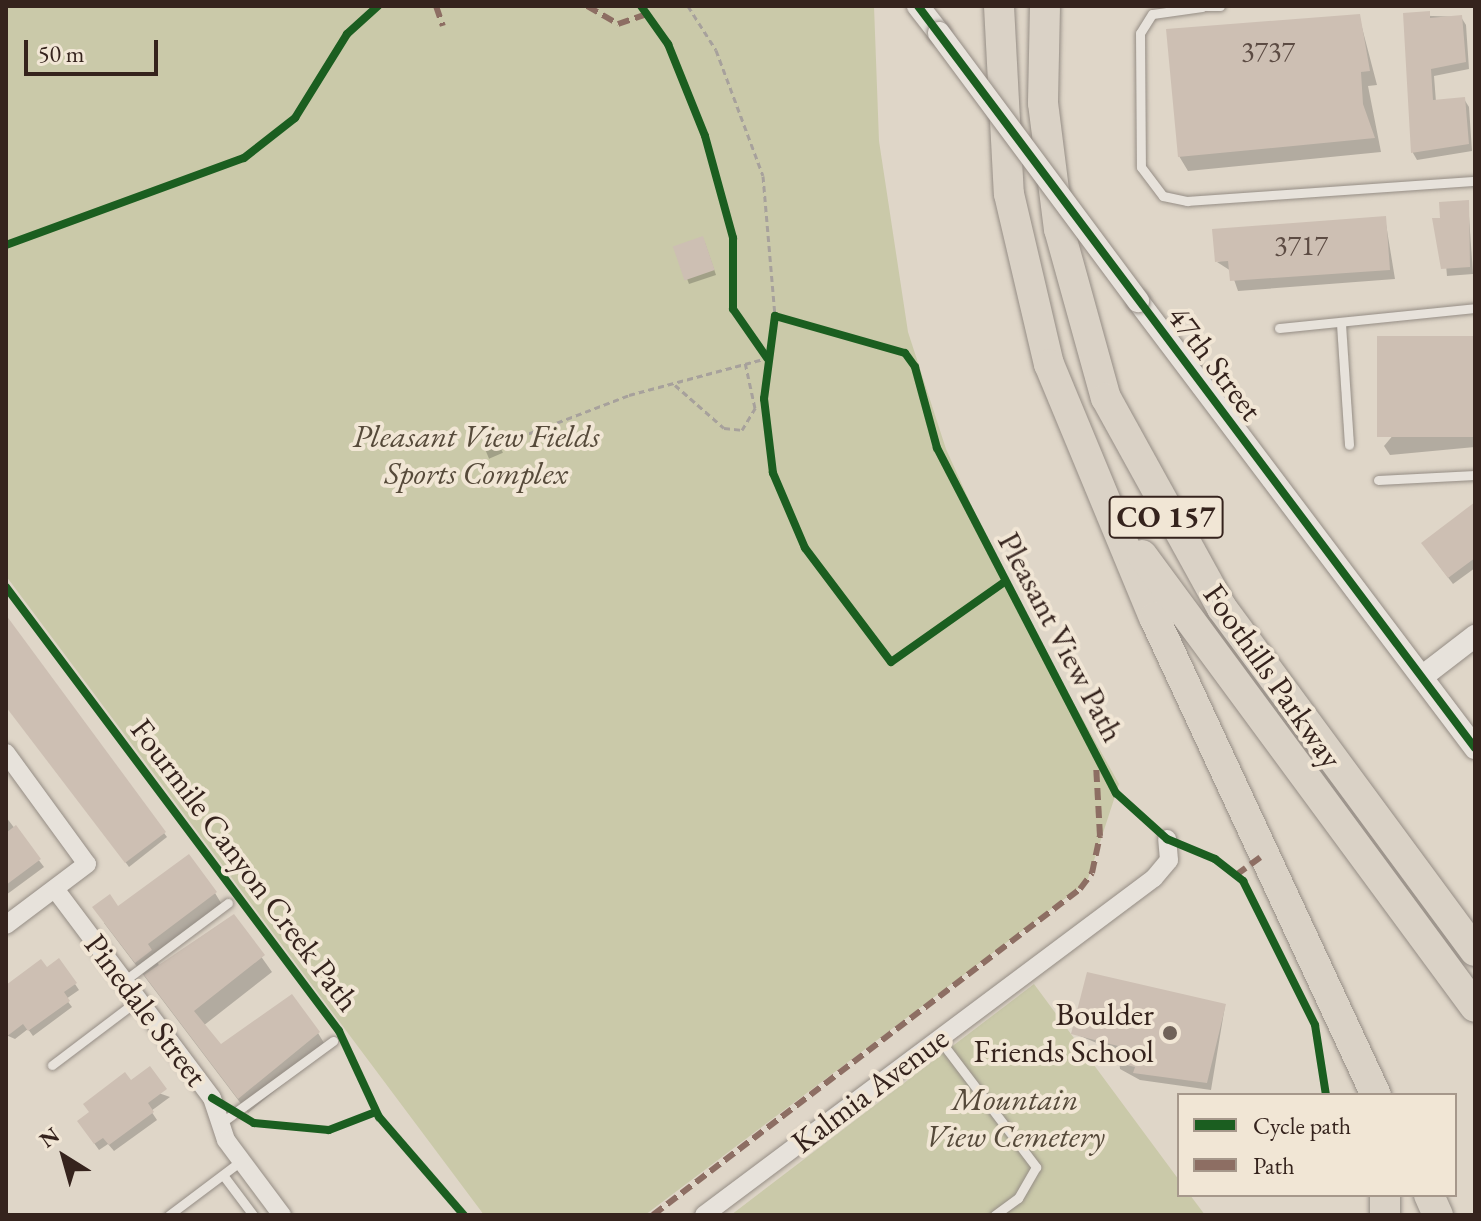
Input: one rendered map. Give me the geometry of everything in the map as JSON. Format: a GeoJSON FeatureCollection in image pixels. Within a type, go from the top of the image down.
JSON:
{"type":"FeatureCollection","features":[{"type":"Feature","properties":{"kind":"highway"},"geometry":{"type":"LineString","coordinates":[[999,6],[1018,249],[1049,364],[1093,475],[1372,1091]]}},
{"type":"Feature","properties":{"kind":"highway","name":"Foothills Parkway"},"geometry":{"type":"LineString","coordinates":[[1045,6],[1043,103],[1059,229],[1118,422],[1222,608],[1475,951]]}},
{"type":"Feature","properties":{"kind":"highway","name":"Foothills Parkway"},"geometry":{"type":"LineString","coordinates":[[1093,475],[1171,598],[1475,1007]]}},
{"type":"Feature","properties":{"kind":"street","name":"47th Street"},"geometry":{"type":"LineString","coordinates":[[918,6],[1475,748]]}},
{"type":"Feature","properties":{"kind":"street"},"geometry":{"type":"LineString","coordinates":[[1423,676],[1475,636]]}},
{"type":"Feature","properties":{"kind":"street"},"geometry":{"type":"LineString","coordinates":[[6,753],[87,864],[6,925]]}},
{"type":"Feature","properties":{"kind":"street","name":"Kalmia Avenue"},"geometry":{"type":"LineString","coordinates":[[704,1215],[1154,878],[1169,860],[1167,839]]}},
{"type":"Feature","properties":{"kind":"street","name":"Pinedale Street"},"geometry":{"type":"LineString","coordinates":[[55,889],[212,1098],[241,1161],[282,1215]]}},
{"type":"Feature","properties":{"kind":"lane"},"geometry":{"type":"LineString","coordinates":[[1220,6],[1152,14],[1140,33],[1141,167],[1163,196],[1187,201],[1475,181]]}},
{"type":"Feature","properties":{"kind":"lane"},"geometry":{"type":"LineString","coordinates":[[1279,328],[1475,308]]}},
{"type":"Feature","properties":{"kind":"lane"},"geometry":{"type":"LineString","coordinates":[[1341,324],[1349,445]]}},
{"type":"Feature","properties":{"kind":"lane"},"geometry":{"type":"LineString","coordinates":[[1378,480],[1475,475]]}},
{"type":"Feature","properties":{"kind":"lane"},"geometry":{"type":"LineString","coordinates":[[124,981],[228,903]]}},
{"type":"Feature","properties":{"kind":"lane"},"geometry":{"type":"LineString","coordinates":[[52,1065],[138,1000]]}},
{"type":"Feature","properties":{"kind":"lane"},"geometry":{"type":"LineString","coordinates":[[938,1038],[1036,1167],[1018,1198],[995,1215]]}},
{"type":"Feature","properties":{"kind":"lane"},"geometry":{"type":"LineString","coordinates":[[221,1123],[333,1041]]}},
{"type":"Feature","properties":{"kind":"lane"},"geometry":{"type":"LineString","coordinates":[[169,1215],[241,1161]]}},
{"type":"Feature","properties":{"kind":"lane"},"geometry":{"type":"LineString","coordinates":[[223,1175],[253,1215]]}},
{"type":"Feature","properties":{"kind":"path"},"geometry":{"type":"LineString","coordinates":[[688,6],[716,50],[763,176],[775,316],[773,326]]}},
{"type":"Feature","properties":{"kind":"path"},"geometry":{"type":"LineString","coordinates":[[775,316],[787,320]]}},
{"type":"Feature","properties":{"kind":"path"},"geometry":{"type":"LineString","coordinates":[[501,444],[598,405],[767,358],[769,347]]}},
{"type":"Feature","properties":{"kind":"path"},"geometry":{"type":"LineString","coordinates":[[675,385],[724,428],[742,430],[755,408],[745,362]]}},
{"type":"Feature","properties":{"kind":"green space","name":"Pleasant View Fields Sports Complex"},"geometry":{"type":"Polygon","coordinates":[[[6,6],[874,6],[879,141],[908,332],[946,449],[1004,578],[1119,784],[1087,882],[645,1215],[484,1215],[6,576],[6,6]]]}},
{"type":"Feature","properties":{"kind":"green space","name":"Mountain View Cemetery"},"geometry":{"type":"Polygon","coordinates":[[[1034,984],[1177,1177],[1177,1197],[1192,1197],[1205,1215],[731,1215],[1034,984]]]}},
{"type":"Feature","properties":{"kind":"building"},"geometry":{"type":"Polygon","coordinates":[[[1430,11],[1430,18],[1462,15],[1466,62],[1431,69],[1433,100],[1465,97],[1469,144],[1411,153],[1403,13],[1430,11]]]}},
{"type":"Feature","properties":{"kind":"building"},"geometry":{"type":"Polygon","coordinates":[[[1360,14],[1370,71],[1361,72],[1363,104],[1375,138],[1178,157],[1166,29],[1360,14]]]}},
{"type":"Feature","properties":{"kind":"building"},"geometry":{"type":"Polygon","coordinates":[[[1469,200],[1470,267],[1441,269],[1432,218],[1440,218],[1439,202],[1469,200]]]}},
{"type":"Feature","properties":{"kind":"building"},"geometry":{"type":"Polygon","coordinates":[[[1386,216],[1390,270],[1230,281],[1228,261],[1215,262],[1212,229],[1386,216]]]}},
{"type":"Feature","properties":{"kind":"building"},"geometry":{"type":"Polygon","coordinates":[[[703,236],[715,270],[684,280],[673,246],[703,236]]]}},
{"type":"Feature","properties":{"kind":"building"},"geometry":{"type":"Polygon","coordinates":[[[1377,336],[1475,336],[1475,437],[1377,437],[1377,336]]]}},
{"type":"Feature","properties":{"kind":"building"},"geometry":{"type":"Polygon","coordinates":[[[1475,502],[1475,558],[1448,578],[1421,543],[1475,502]]]}},
{"type":"Feature","properties":{"kind":"building"},"geometry":{"type":"Polygon","coordinates":[[[6,615],[166,832],[125,863],[6,707],[6,615]]]}},
{"type":"Feature","properties":{"kind":"building"},"geometry":{"type":"Polygon","coordinates":[[[16,825],[41,859],[6,885],[6,833],[16,825]]]}},
{"type":"Feature","properties":{"kind":"building"},"geometry":{"type":"Polygon","coordinates":[[[189,854],[217,892],[148,944],[152,950],[135,963],[92,907],[110,894],[118,906],[189,854]]]}},
{"type":"Feature","properties":{"kind":"building"},"geometry":{"type":"Polygon","coordinates":[[[234,914],[265,955],[194,1011],[221,1044],[292,994],[320,1032],[238,1099],[144,975],[234,914]]]}},
{"type":"Feature","properties":{"kind":"building"},"geometry":{"type":"Polygon","coordinates":[[[59,958],[77,983],[64,992],[70,1001],[28,1031],[23,1024],[6,1037],[6,985],[41,959],[47,967],[59,958]]]}},
{"type":"Feature","properties":{"kind":"building","name":"Boulder Friends School"},"geometry":{"type":"Polygon","coordinates":[[[1087,972],[1226,1004],[1207,1083],[1133,1073],[1135,1067],[1114,1062],[1118,1046],[1071,1034],[1087,972]]]}},
{"type":"Feature","properties":{"kind":"building"},"geometry":{"type":"Polygon","coordinates":[[[150,1066],[167,1089],[148,1103],[154,1112],[109,1145],[103,1138],[94,1144],[77,1121],[89,1112],[83,1104],[125,1072],[131,1080],[150,1066]]]}},
{"type":"Feature","properties":{"kind":"marked path"},"geometry":{"type":"LineString","coordinates":[[436,6],[443,26]]}},
{"type":"Feature","properties":{"kind":"marked path"},"geometry":{"type":"LineString","coordinates":[[587,6],[618,24],[647,14]]}},
{"type":"Feature","properties":{"kind":"marked path"},"geometry":{"type":"LineString","coordinates":[[653,1215],[1080,889],[1092,873],[1100,836],[1096,764]]}},
{"type":"Feature","properties":{"kind":"marked path"},"geometry":{"type":"LineString","coordinates":[[1236,875],[1264,855]]}},
{"type":"Feature","properties":{"kind":"cycle path"},"geometry":{"type":"LineString","coordinates":[[6,245],[244,158],[295,118],[347,34],[378,6]]}},
{"type":"Feature","properties":{"kind":"cycle path"},"geometry":{"type":"LineString","coordinates":[[641,6],[668,44],[705,136],[733,238],[733,309],[767,358]]}},
{"type":"Feature","properties":{"kind":"cycle path"},"geometry":{"type":"LineString","coordinates":[[918,6],[1475,748]]}},
{"type":"Feature","properties":{"kind":"cycle path","name":"Pleasant View Path"},"geometry":{"type":"LineString","coordinates":[[1003,583],[891,662],[805,548],[773,473],[764,399],[775,316],[905,353],[915,367],[937,448],[1116,793],[1167,839],[1215,859],[1243,881],[1315,1025],[1326,1093]]}},
{"type":"Feature","properties":{"kind":"cycle path","name":"Fourmile Canyon Creek Path"},"geometry":{"type":"LineString","coordinates":[[6,587],[339,1031],[379,1117],[464,1215]]}},
{"type":"Feature","properties":{"kind":"cycle path"},"geometry":{"type":"LineString","coordinates":[[212,1098],[254,1123],[329,1130],[376,1112]]}},
{"type":"Feature","properties":{"kind":"place","name":"Boulder Friends School"},"geometry":{"type":"Point","coordinates":[1170,1033]}}]}
